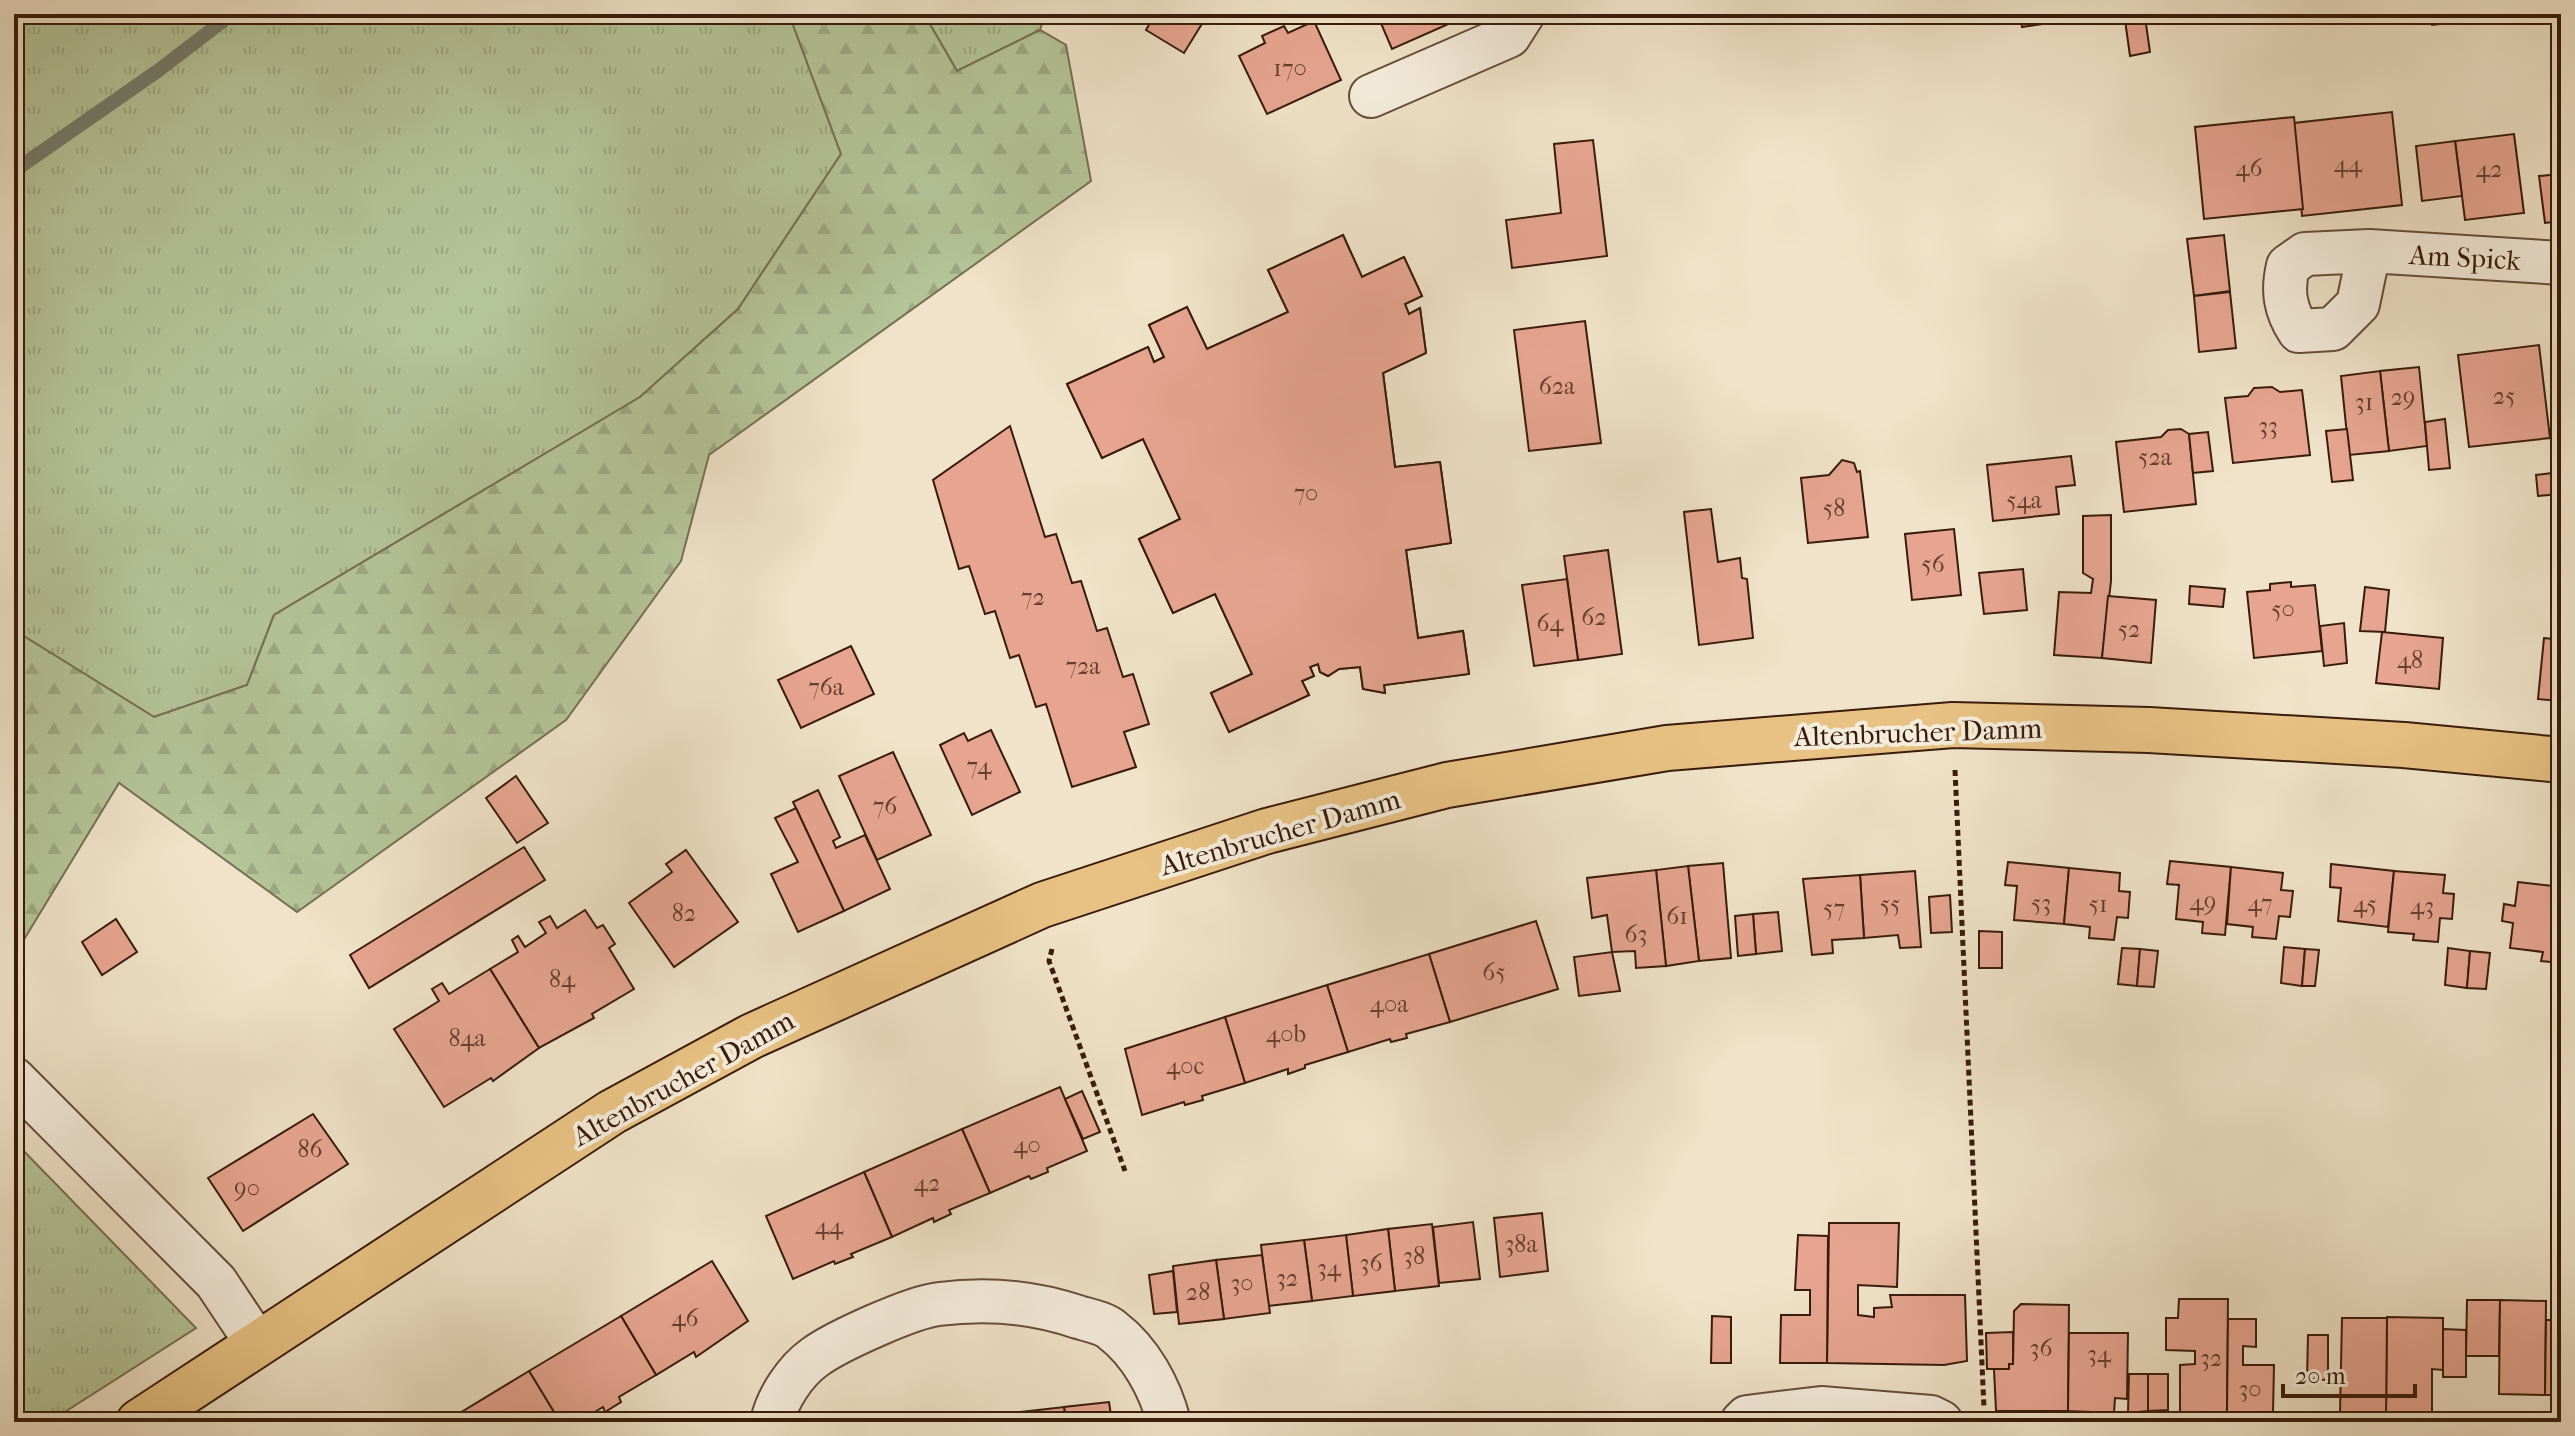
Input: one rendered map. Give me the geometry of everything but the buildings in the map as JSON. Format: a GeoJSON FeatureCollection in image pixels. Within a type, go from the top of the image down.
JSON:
{"type":"FeatureCollection","features":[{"type":"Feature","properties":{"kind":"main road","name":"Altenbrucher Damm"},"geometry":{"type":"LineString","coordinates":[[139,1422],[256,1342],[612,1112],[752,1036],[1042,905],[1267,831],[1447,785],[1667,748],[1953,725],[2181,731],[2404,745],[2561,760]]}},
{"type":"Feature","properties":{"kind":"street"},"geometry":{"type":"LineString","coordinates":[[1371,96],[1509,36],[1523,14]]}},
{"type":"Feature","properties":{"kind":"street","name":"Am Spick"},"geometry":{"type":"LineString","coordinates":[[2369,251],[2561,263]]}},
{"type":"Feature","properties":{"kind":"street"},"geometry":{"type":"LineString","coordinates":[[14,1079],[216,1282],[256,1342]]}},
{"type":"Feature","properties":{"kind":"street"},"geometry":{"type":"LineString","coordinates":[[772,1422],[776,1403],[813,1358],[876,1326],[936,1304],[992,1302],[1045,1305],[1111,1328],[1141,1360],[1163,1399],[1169,1422]]}},
{"type":"Feature","properties":{"kind":"street"},"geometry":{"type":"LineString","coordinates":[[1742,1422],[1747,1417],[1821,1408],[1931,1417],[1941,1422]]}},
{"type":"Feature","properties":{"kind":"path"},"geometry":{"type":"LineString","coordinates":[[1953,725],[1985,1422]]}},
{"type":"Feature","properties":{"kind":"path"},"geometry":{"type":"LineString","coordinates":[[1049,961],[1125,1171]]}},
{"type":"Feature","properties":{"kind":"green space"},"geometry":{"type":"Polygon","coordinates":[[[14,14],[789,14],[841,154],[738,309],[640,397],[274,615],[247,685],[154,717],[14,630],[14,14]]]}},
{"type":"Feature","properties":{"kind":"green space"},"geometry":{"type":"Polygon","coordinates":[[[789,14],[924,14],[957,71],[1040,30],[1066,45],[1091,181],[709,455],[681,561],[566,720],[297,912],[119,783],[14,956],[14,630],[154,717],[247,685],[274,615],[640,397],[738,309],[841,154],[789,14]]]}},
{"type":"Feature","properties":{"kind":"green space"},"geometry":{"type":"Polygon","coordinates":[[[924,14],[1045,14],[1040,30],[957,71],[924,14]]]}},
{"type":"Feature","properties":{"kind":"green space"},"geometry":{"type":"Polygon","coordinates":[[[14,1141],[196,1328],[49,1422],[14,1422],[14,1141]]]}},
{"type":"Feature","properties":{"kind":"waterway"},"geometry":{"type":"LineString","coordinates":[[14,171],[159,70],[232,14]]}}]}
